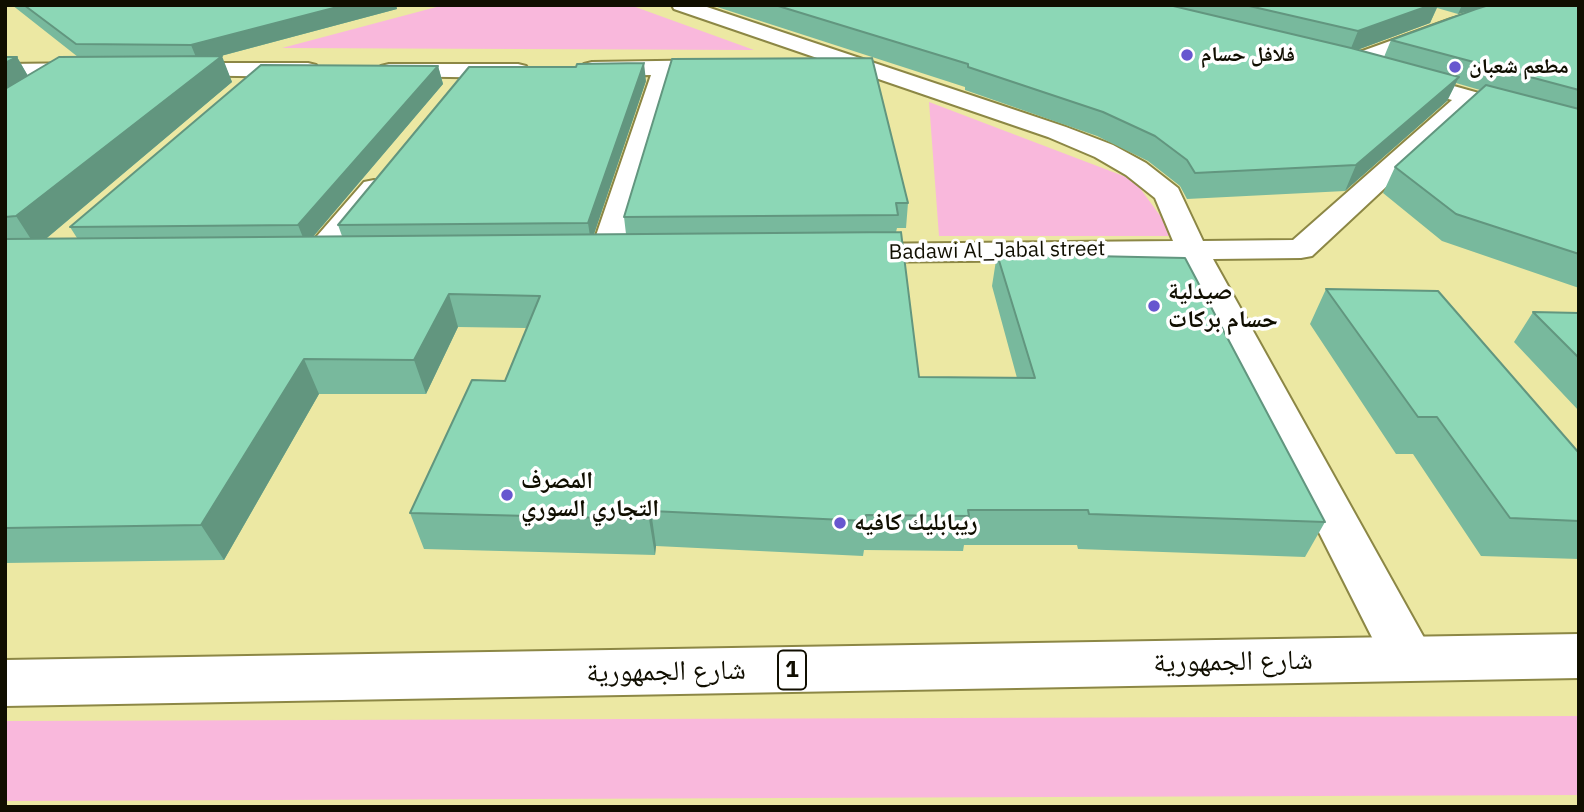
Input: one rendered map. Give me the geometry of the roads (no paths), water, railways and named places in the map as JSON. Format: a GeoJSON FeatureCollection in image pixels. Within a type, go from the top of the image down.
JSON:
{"type":"FeatureCollection","features":[{"type":"Feature","properties":{"kind":"street"},"geometry":{"type":"LineString","coordinates":[[681,5],[1045,128],[1104,151],[1136,169],[1168,194],[1191,248],[1409,659]]}},
{"type":"Feature","properties":{"kind":"street"},"geometry":{"type":"LineString","coordinates":[[1351,63],[1458,23],[1525,5]]}},
{"type":"Feature","properties":{"kind":"street"},"geometry":{"type":"LineString","coordinates":[[1422,12],[1458,23]]}},
{"type":"Feature","properties":{"kind":"street"},"geometry":{"type":"LineString","coordinates":[[1324,56],[1579,129]]}},
{"type":"Feature","properties":{"kind":"street"},"geometry":{"type":"LineString","coordinates":[[797,66],[864,66]]}},
{"type":"Feature","properties":{"kind":"street"},"geometry":{"type":"LineString","coordinates":[[572,70],[744,67]]}},
{"type":"Feature","properties":{"kind":"street"},"geometry":{"type":"LineString","coordinates":[[605,256],[664,68]]}},
{"type":"Feature","properties":{"kind":"street"},"geometry":{"type":"LineString","coordinates":[[39,92],[73,70]]}},
{"type":"Feature","properties":{"kind":"street"},"geometry":{"type":"LineString","coordinates":[[5,71],[114,70]]}},
{"type":"Feature","properties":{"kind":"street"},"geometry":{"type":"LineString","coordinates":[[155,70],[332,71]]}},
{"type":"Feature","properties":{"kind":"street"},"geometry":{"type":"LineString","coordinates":[[233,97],[264,70]]}},
{"type":"Feature","properties":{"kind":"street"},"geometry":{"type":"LineString","coordinates":[[372,71],[546,70]]}},
{"type":"Feature","properties":{"kind":"street"},"geometry":{"type":"LineString","coordinates":[[450,94],[467,72]]}},
{"type":"Feature","properties":{"kind":"street","name":"Badawi Al_Jabal street"},"geometry":{"type":"LineString","coordinates":[[828,253],[1301,249],[1468,98]]}},
{"type":"Feature","properties":{"kind":"street"},"geometry":{"type":"LineString","coordinates":[[356,258],[302,258],[390,168]]}},
{"type":"Feature","properties":{"kind":"street","name":"شارع الجمهورية"},"geometry":{"type":"LineString","coordinates":[[5,683],[1579,656]]}},
{"type":"Feature","properties":{"kind":"place","name":"فلافل حسام"},"geometry":{"type":"Point","coordinates":[1187,55]}},
{"type":"Feature","properties":{"kind":"place","name":"مطعم شعبان"},"geometry":{"type":"Point","coordinates":[1455,67]}},
{"type":"Feature","properties":{"kind":"place","name":"صيدلية حسام بركات"},"geometry":{"type":"Point","coordinates":[1154,306]}},
{"type":"Feature","properties":{"kind":"place","name":"المصرف التجاري السوري"},"geometry":{"type":"Point","coordinates":[507,495]}},
{"type":"Feature","properties":{"kind":"place","name":"ريبابليك كافيه"},"geometry":{"type":"Point","coordinates":[840,523]}}]}
